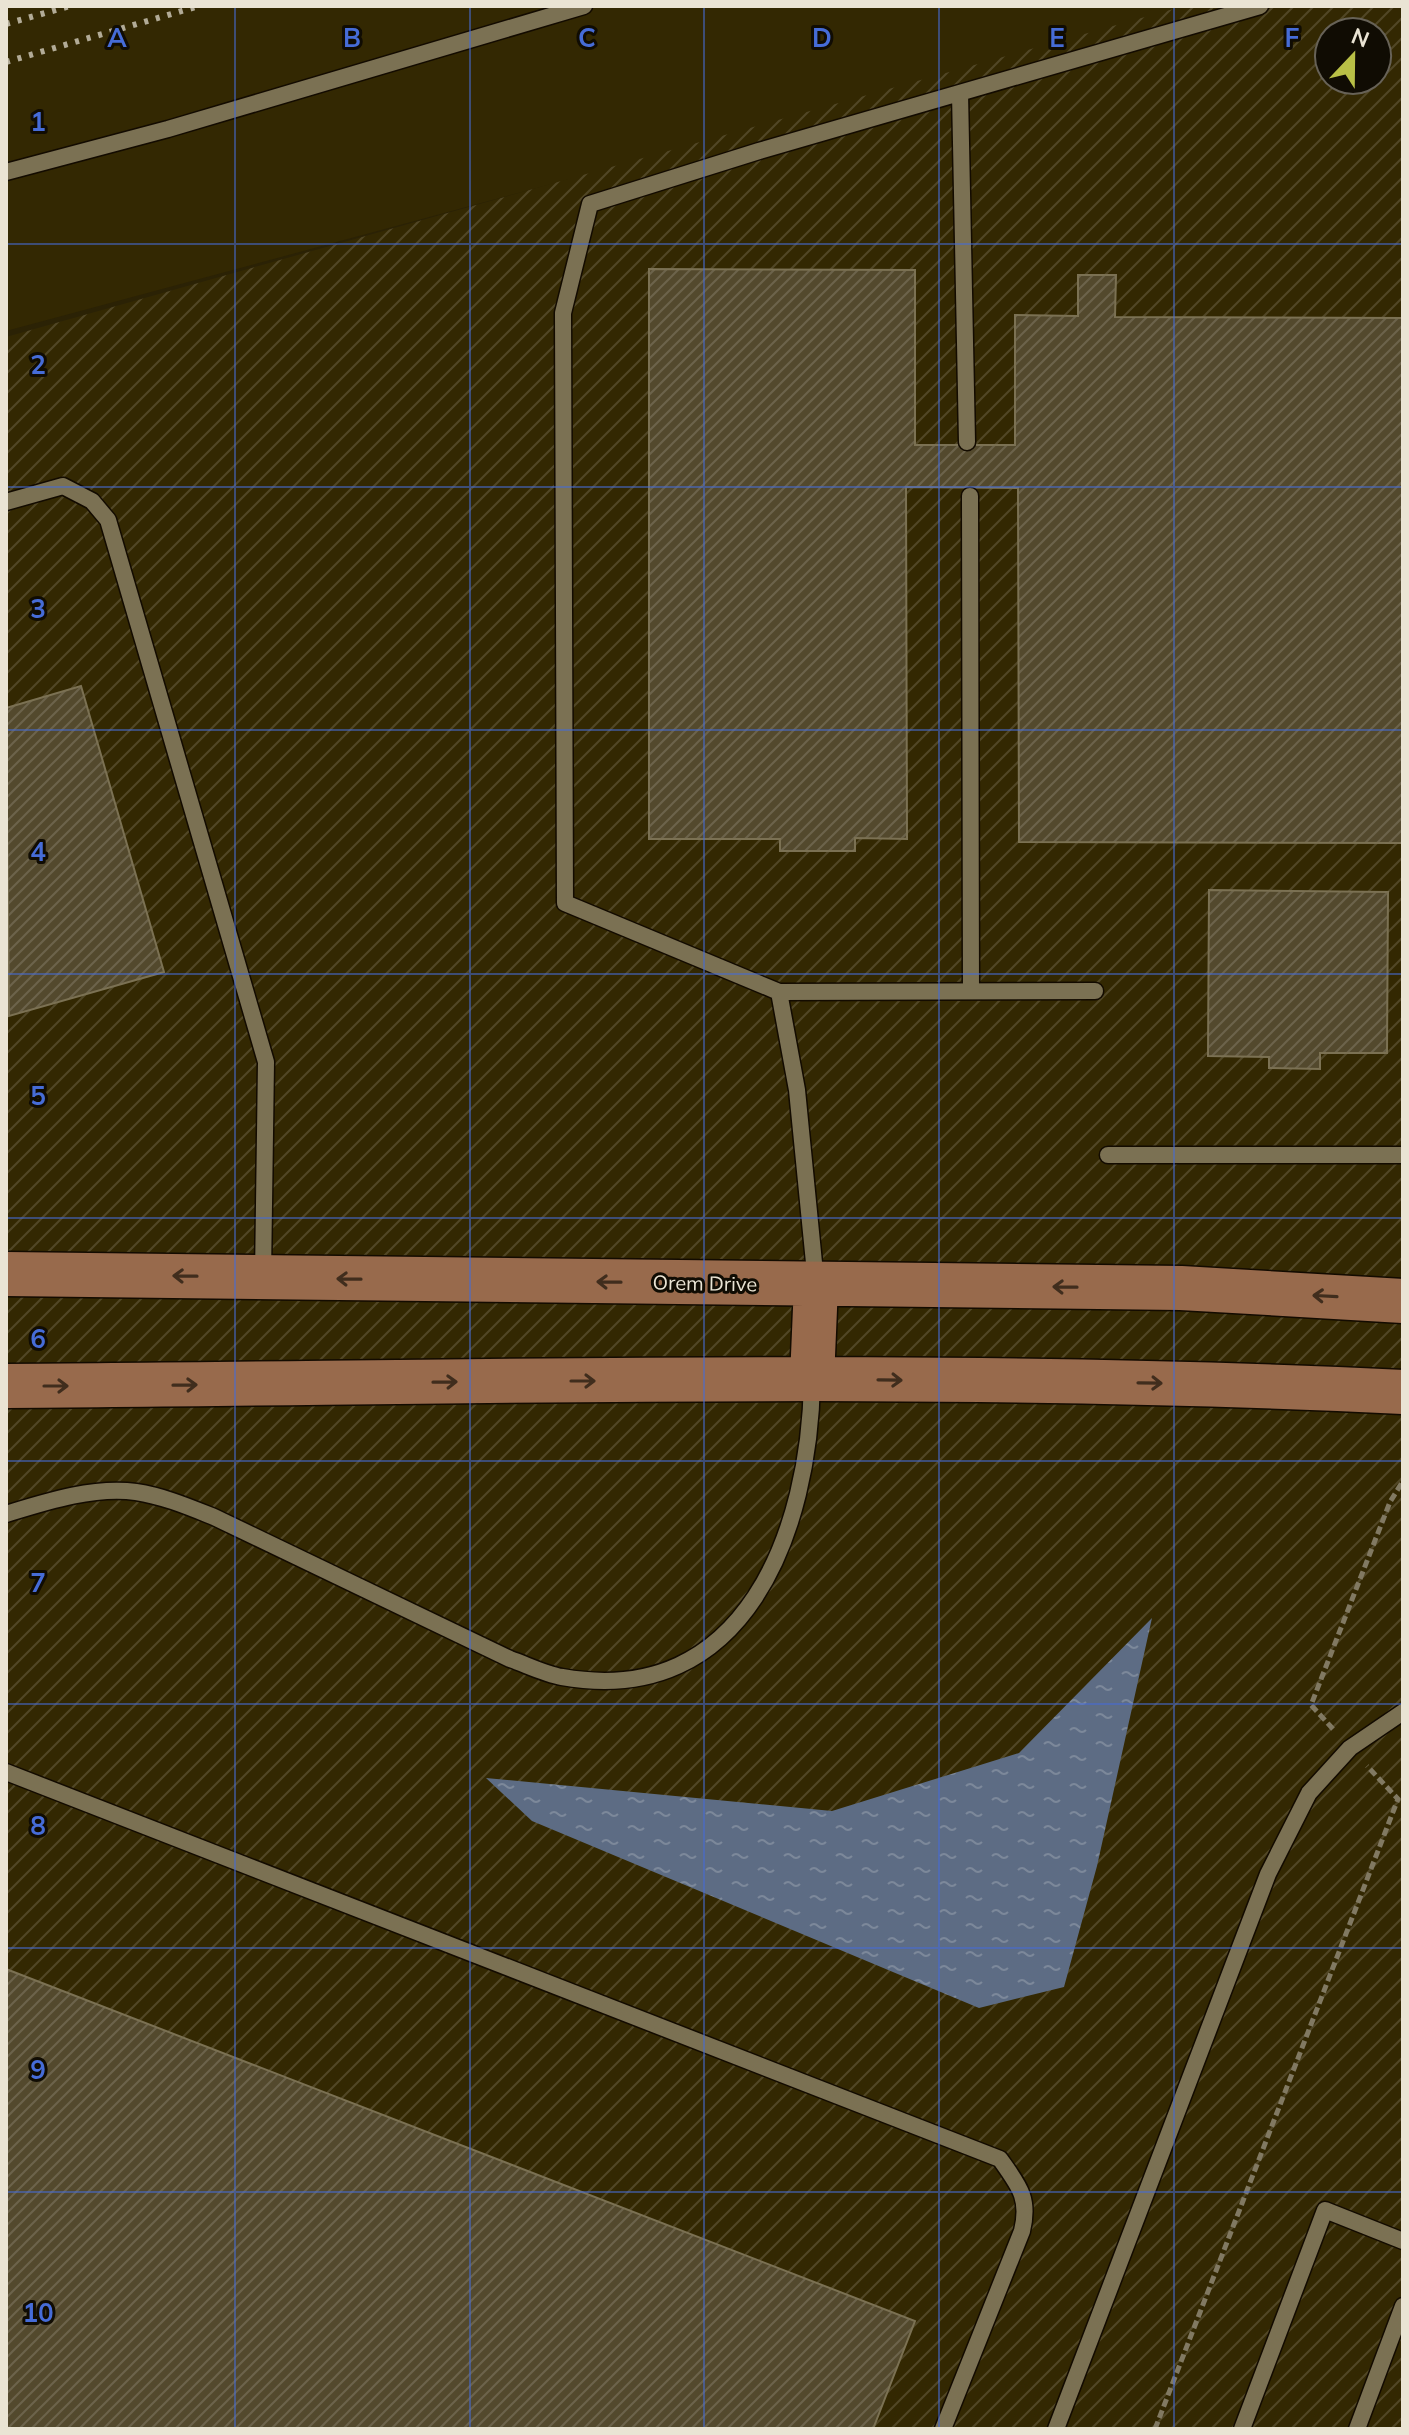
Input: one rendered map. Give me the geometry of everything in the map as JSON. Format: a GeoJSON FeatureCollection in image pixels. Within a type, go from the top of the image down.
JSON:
{"type":"FeatureCollection","features":[{"type":"Feature","properties":{"kind":"main road","name":"Orem Drive"},"geometry":{"type":"LineString","coordinates":[[6,1274],[1181,1288],[1403,1301]]}},
{"type":"Feature","properties":{"kind":"main road"},"geometry":{"type":"LineString","coordinates":[[812,1379],[816,1285]]}},
{"type":"Feature","properties":{"kind":"main road"},"geometry":{"type":"LineString","coordinates":[[6,1386],[812,1379],[1237,1384],[1403,1392]]}},
{"type":"Feature","properties":{"kind":"lane"},"geometry":{"type":"LineString","coordinates":[[6,172],[168,129],[584,6]]}},
{"type":"Feature","properties":{"kind":"lane"},"geometry":{"type":"LineString","coordinates":[[1095,991],[779,992],[565,903],[563,313],[590,204],[1260,6]]}},
{"type":"Feature","properties":{"kind":"lane"},"geometry":{"type":"LineString","coordinates":[[960,93],[967,442]]}},
{"type":"Feature","properties":{"kind":"lane"},"geometry":{"type":"LineString","coordinates":[[6,502],[63,486],[92,501],[108,520],[266,1062],[263,1277]]}},
{"type":"Feature","properties":{"kind":"lane"},"geometry":{"type":"LineString","coordinates":[[970,496],[971,990]]}},
{"type":"Feature","properties":{"kind":"lane"},"geometry":{"type":"LineString","coordinates":[[779,992],[797,1090],[816,1285]]}},
{"type":"Feature","properties":{"kind":"lane"},"geometry":{"type":"LineString","coordinates":[[1108,1155],[1403,1155]]}},
{"type":"Feature","properties":{"kind":"lane"},"geometry":{"type":"LineString","coordinates":[[6,1514],[89,1495],[134,1492],[171,1500],[228,1524],[510,1659],[559,1677],[593,1681],[635,1680],[679,1667],[710,1648],[739,1623],[765,1581],[791,1524],[798,1496],[811,1424],[812,1379]]}},
{"type":"Feature","properties":{"kind":"lane"},"geometry":{"type":"LineString","coordinates":[[1056,2429],[1268,1874],[1309,1793],[1350,1748],[1403,1712]]}},
{"type":"Feature","properties":{"kind":"lane"},"geometry":{"type":"LineString","coordinates":[[6,1772],[1000,2159],[1028,2208],[1022,2231],[943,2429]]}},
{"type":"Feature","properties":{"kind":"lane"},"geometry":{"type":"LineString","coordinates":[[1242,2429],[1325,2210],[1403,2241]]}},
{"type":"Feature","properties":{"kind":"lane"},"geometry":{"type":"LineString","coordinates":[[1357,2429],[1403,2306]]}},
{"type":"Feature","properties":{"kind":"path"},"geometry":{"type":"LineString","coordinates":[[1155,2429],[1398,1799],[1311,1705],[1390,1502],[1403,1481]]}},
{"type":"Feature","properties":{"kind":"shaded area"},"geometry":{"type":"Polygon","coordinates":[[[6,6],[1191,6],[749,131],[6,331],[6,6]]]}},
{"type":"Feature","properties":{"kind":"shaded area"},"geometry":{"type":"Polygon","coordinates":[[[1184,6],[1403,6],[1403,2429],[6,2429],[6,337],[1184,6]]]}},
{"type":"Feature","properties":{"kind":"water"},"geometry":{"type":"Polygon","coordinates":[[[1152,1618],[1097,1866],[1064,1987],[979,2008],[532,1821],[486,1778],[832,1811],[1019,1753],[1152,1618]]]}},
{"type":"Feature","properties":{"kind":"building"},"geometry":{"type":"Polygon","coordinates":[[[649,269],[915,270],[915,445],[1015,445],[1015,315],[1078,316],[1078,275],[1116,275],[1115,317],[1403,318],[1403,843],[1019,842],[1018,488],[906,487],[907,839],[855,838],[855,851],[780,851],[780,839],[649,839],[649,269]]]}},
{"type":"Feature","properties":{"kind":"building"},"geometry":{"type":"Polygon","coordinates":[[[81,686],[164,972],[9,1016],[6,708],[81,686]]]}},
{"type":"Feature","properties":{"kind":"building"},"geometry":{"type":"Polygon","coordinates":[[[1209,890],[1388,892],[1387,1053],[1320,1053],[1320,1069],[1269,1068],[1269,1057],[1208,1056],[1209,890]]]}},
{"type":"Feature","properties":{"kind":"building"},"geometry":{"type":"Polygon","coordinates":[[[6,1969],[915,2321],[873,2429],[6,2429],[6,1969]]]}},
{"type":"Feature","properties":{"kind":"railway"},"geometry":{"type":"LineString","coordinates":[[6,24],[70,6]]}},
{"type":"Feature","properties":{"kind":"railway"},"geometry":{"type":"LineString","coordinates":[[6,62],[199,6]]}}]}
